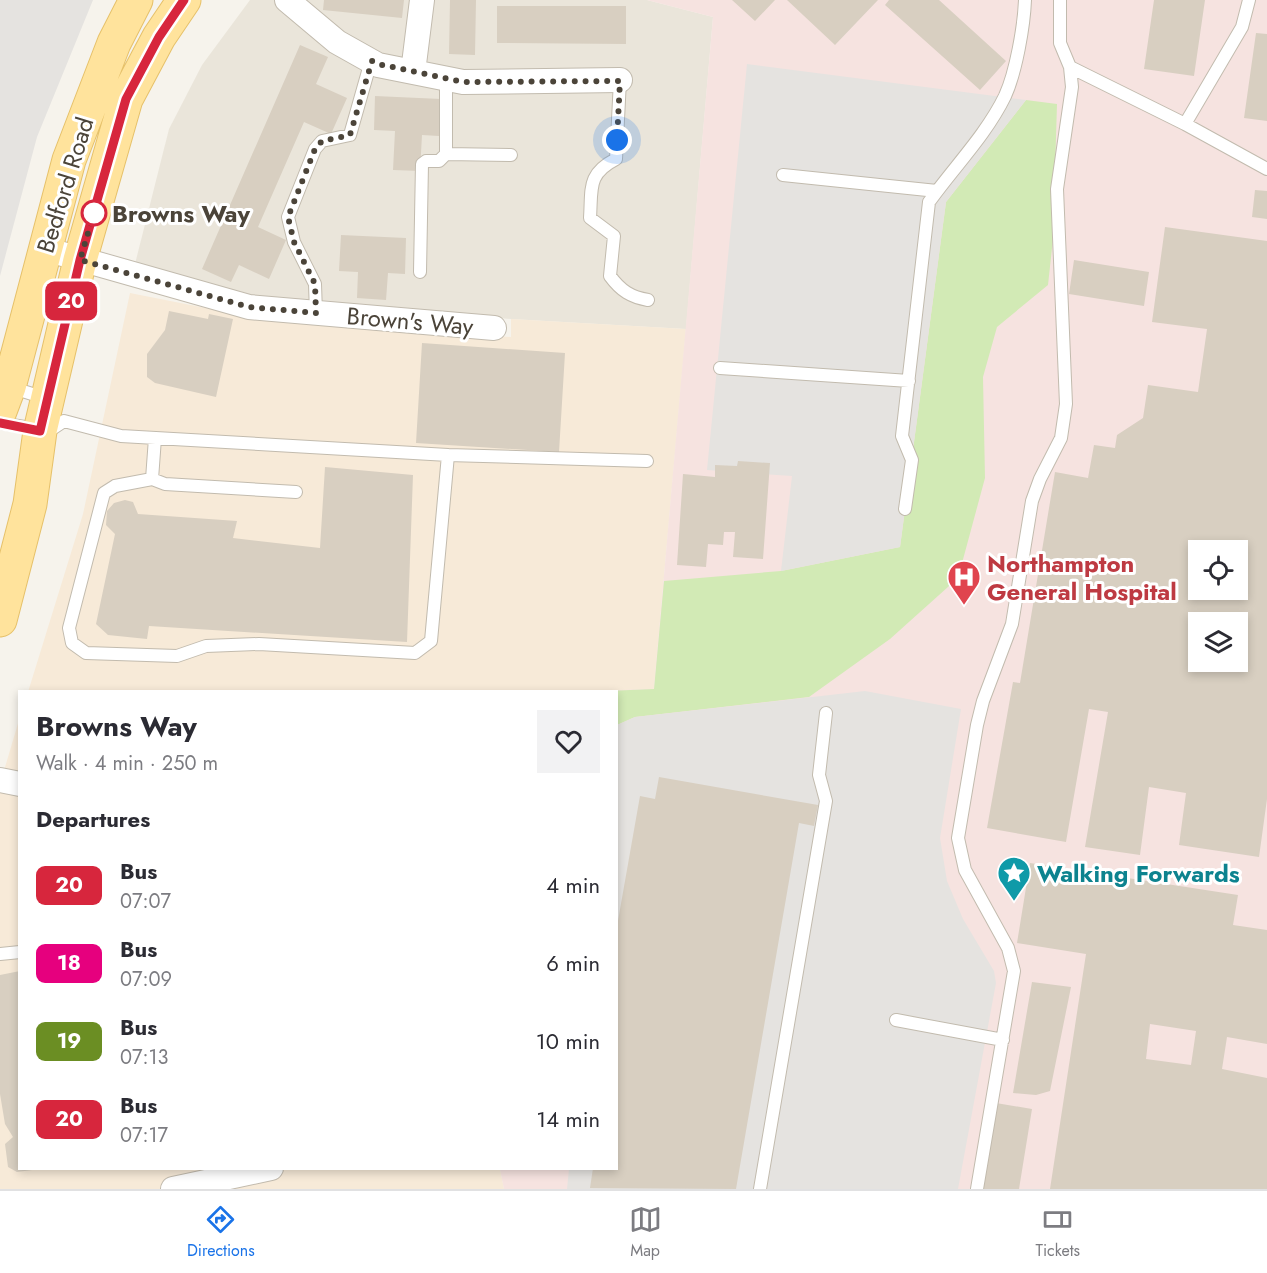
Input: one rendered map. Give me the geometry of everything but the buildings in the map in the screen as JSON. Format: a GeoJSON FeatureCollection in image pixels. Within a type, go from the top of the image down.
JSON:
{"type":"FeatureCollection","features":[{"type":"Feature","properties":{"kind":"main road","name":"Bedford Road"},"geometry":{"type":"LineString","coordinates":[[3,394],[69,160],[114,43],[136,0]]}},
{"type":"Feature","properties":{"kind":"main road","name":"Bedford Road"},"geometry":{"type":"LineString","coordinates":[[0,620],[51,417],[80,260],[126,99],[159,37],[184,0]]}},
{"type":"Feature","properties":{"kind":"street"},"geometry":{"type":"LineString","coordinates":[[287,0],[338,42],[372,61],[413,72],[463,82],[620,81]]}},
{"type":"Feature","properties":{"kind":"street"},"geometry":{"type":"LineString","coordinates":[[413,72],[422,0]]}},
{"type":"Feature","properties":{"kind":"street","name":"Brown's Way"},"geometry":{"type":"LineString","coordinates":[[45,249],[249,307],[494,328]]}},
{"type":"Feature","properties":{"kind":"street"},"geometry":{"type":"LineString","coordinates":[[0,780],[18,784]]}},
{"type":"Feature","properties":{"kind":"street"},"geometry":{"type":"LineString","coordinates":[[173,1189],[262,1170]]}},
{"type":"Feature","properties":{"kind":"lane"},"geometry":{"type":"LineString","coordinates":[[905,509],[912,460],[902,436],[929,202],[975,143],[1005,95],[1024,27],[1025,0]]}},
{"type":"Feature","properties":{"kind":"lane"},"geometry":{"type":"LineString","coordinates":[[977,1189],[1014,976],[1013,960],[965,870],[958,838],[976,725],[1012,624],[1032,501],[1040,479],[1061,438],[1064,422],[1066,404],[1057,189],[1072,87],[1070,67],[1060,43],[1060,0]]}},
{"type":"Feature","properties":{"kind":"lane"},"geometry":{"type":"LineString","coordinates":[[1185,124],[1242,27],[1249,0]]}},
{"type":"Feature","properties":{"kind":"lane"},"geometry":{"type":"LineString","coordinates":[[316,313],[315,284],[294,242],[288,217],[315,149],[322,141],[350,135],[372,61]]}},
{"type":"Feature","properties":{"kind":"lane"},"geometry":{"type":"LineString","coordinates":[[1070,67],[1185,124],[1267,169]]}},
{"type":"Feature","properties":{"kind":"lane"},"geometry":{"type":"LineString","coordinates":[[420,272],[422,164],[426,161],[439,161],[446,154],[446,79]]}},
{"type":"Feature","properties":{"kind":"lane"},"geometry":{"type":"LineString","coordinates":[[620,81],[616,159],[600,167],[592,180],[591,218],[614,236],[610,276],[618,287],[633,297],[648,300]]}},
{"type":"Feature","properties":{"kind":"lane"},"geometry":{"type":"LineString","coordinates":[[446,154],[511,155]]}},
{"type":"Feature","properties":{"kind":"lane"},"geometry":{"type":"LineString","coordinates":[[783,175],[937,191]]}},
{"type":"Feature","properties":{"kind":"lane"},"geometry":{"type":"LineString","coordinates":[[720,368],[909,381]]}},
{"type":"Feature","properties":{"kind":"lane"},"geometry":{"type":"LineString","coordinates":[[3,394],[51,417],[121,436],[448,455],[647,461]]}},
{"type":"Feature","properties":{"kind":"lane"},"geometry":{"type":"LineString","coordinates":[[0,423],[51,417]]}},
{"type":"Feature","properties":{"kind":"lane"},"geometry":{"type":"LineString","coordinates":[[152,479],[155,438]]}},
{"type":"Feature","properties":{"kind":"lane"},"geometry":{"type":"LineString","coordinates":[[296,492],[165,484],[152,479],[115,486],[104,493],[69,628],[72,643],[86,653],[177,656],[206,646],[259,644],[415,653],[431,641],[448,455]]}},
{"type":"Feature","properties":{"kind":"lane"},"geometry":{"type":"LineString","coordinates":[[760,1189],[826,801],[819,775],[826,713]]}},
{"type":"Feature","properties":{"kind":"lane"},"geometry":{"type":"LineString","coordinates":[[0,954],[18,952]]}},
{"type":"Feature","properties":{"kind":"lane"},"geometry":{"type":"LineString","coordinates":[[896,1020],[1003,1040]]}},
{"type":"Feature","properties":{"kind":"shaded area"},"geometry":{"type":"Polygon","coordinates":[[[0,0],[93,0],[37,137],[0,276],[0,0]]]}},
{"type":"Feature","properties":{"kind":"shaded area"},"geometry":{"type":"Polygon","coordinates":[[[250,0],[647,0],[713,17],[686,329],[511,319],[248,295],[135,264],[169,129],[202,65],[250,0]]]}},
{"type":"Feature","properties":{"kind":"shaded area","name":"Northampton General Hospital"},"geometry":{"type":"Polygon","coordinates":[[[647,0],[1267,0],[1267,1189],[504,1189],[500,1170],[618,1170],[618,690],[654,689],[713,17],[647,0]]]}},
{"type":"Feature","properties":{"kind":"shaded area"},"geometry":{"type":"Polygon","coordinates":[[[747,64],[1026,100],[946,202],[900,547],[781,571],[792,476],[707,470],[747,64]]]}},
{"type":"Feature","properties":{"kind":"shaded area"},"geometry":{"type":"Polygon","coordinates":[[[130,293],[256,318],[511,337],[511,319],[686,329],[654,689],[29,690],[83,514],[130,293]]]}},
{"type":"Feature","properties":{"kind":"shaded area"},"geometry":{"type":"Polygon","coordinates":[[[865,691],[961,709],[940,838],[947,881],[963,919],[994,971],[996,983],[958,1189],[567,1189],[569,1170],[618,1170],[618,725],[635,717],[865,691]]]}},
{"type":"Feature","properties":{"kind":"shaded area"},"geometry":{"type":"Polygon","coordinates":[[[18,723],[18,1170],[500,1170],[504,1189],[0,1189],[0,784],[18,723]]]}},
{"type":"Feature","properties":{"kind":"green space"},"geometry":{"type":"Polygon","coordinates":[[[1026,100],[1057,104],[1053,239],[1048,285],[997,327],[983,377],[985,478],[958,578],[890,639],[809,697],[635,717],[618,725],[618,691],[654,689],[664,581],[781,571],[900,547],[946,202],[1026,100]]]}},
{"type":"Feature","properties":{"kind":"bus line","name":"20"},"geometry":{"type":"LineString","coordinates":[[0,423],[40,431],[80,260],[126,99],[159,37],[184,0]]}},
{"type":"Feature","properties":{"kind":"place","name":"Browns Way"},"geometry":{"type":"Point","coordinates":[94,213]}},
{"type":"Feature","properties":{"kind":"place","name":"Northampton General Hospital"},"geometry":{"type":"Point","coordinates":[964,606]}},
{"type":"Feature","properties":{"kind":"place","name":"Walking Forwards"},"geometry":{"type":"Point","coordinates":[1014,902]}},
{"type":"Feature","properties":{"kind":"route"},"geometry":{"type":"LineString","coordinates":[[94,213],[80,260],[249,307],[316,313],[315,284],[294,242],[288,217],[315,149],[322,141],[350,135],[372,61],[463,82],[620,81],[617,140]]}}]}
